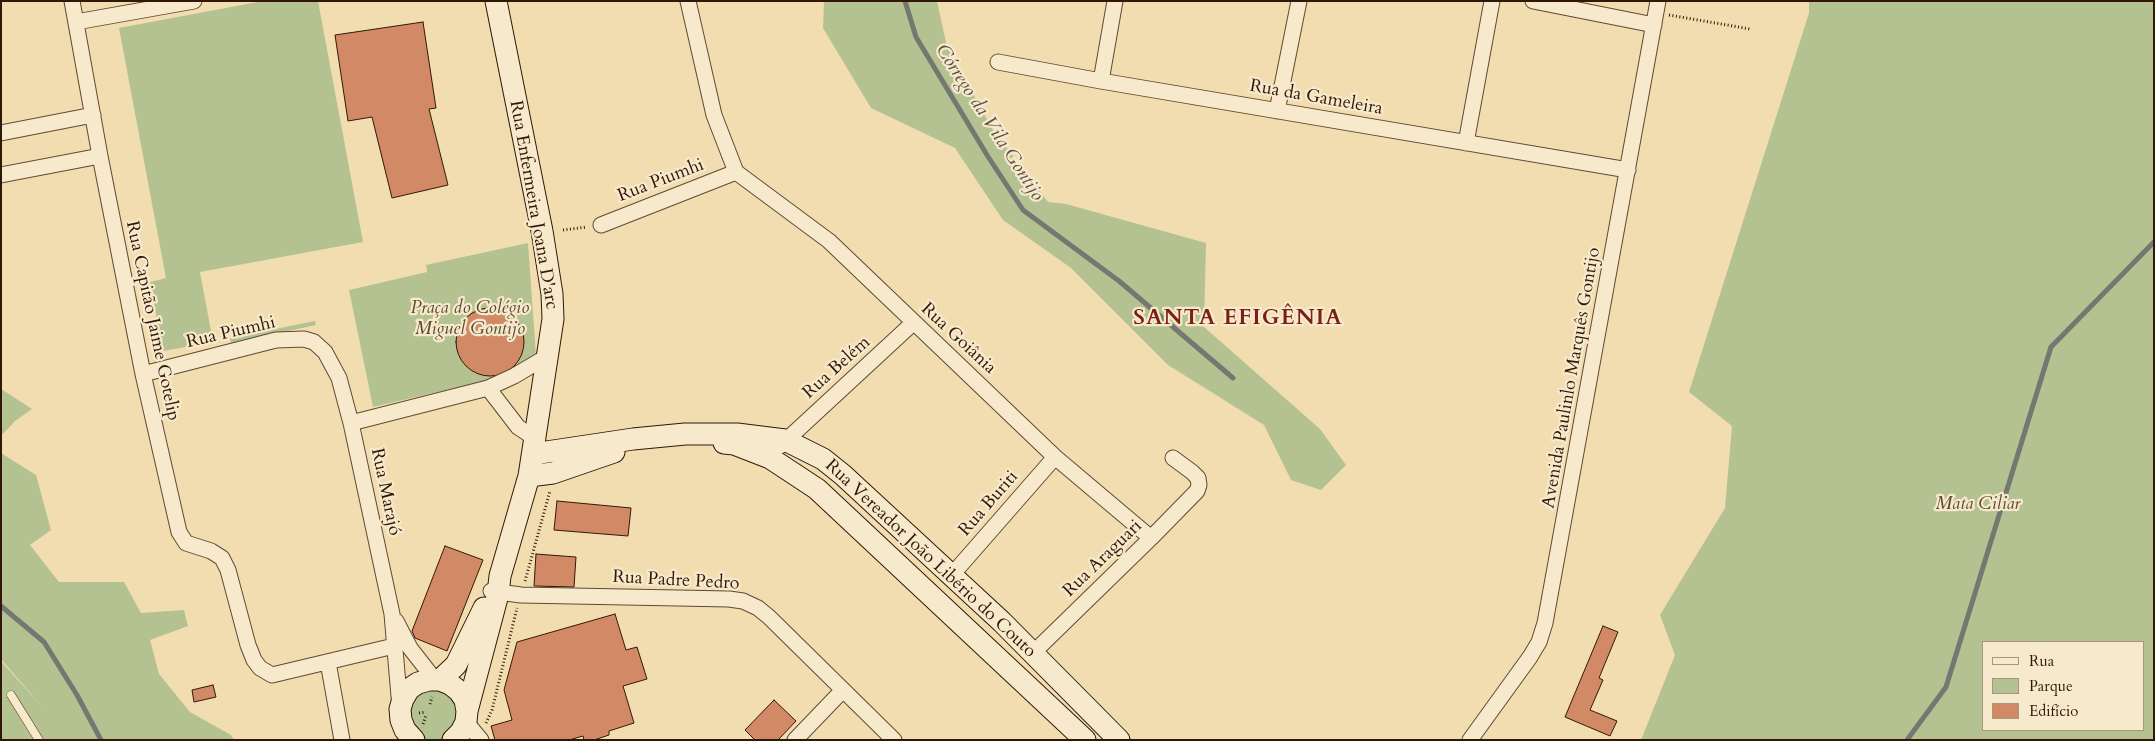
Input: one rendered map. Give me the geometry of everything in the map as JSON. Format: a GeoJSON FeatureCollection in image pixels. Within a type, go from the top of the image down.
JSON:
{"type":"FeatureCollection","features":[{"type":"Feature","properties":{"kind":"main road","name":"Rua Enfermeira Joana D'arc"},"geometry":{"type":"LineString","coordinates":[[454,740],[461,732],[467,717],[496,587],[529,476],[553,319],[552,294],[542,231],[496,1]]}},
{"type":"Feature","properties":{"kind":"main road","name":"Rua Vereador João Libério do Couto"},"geometry":{"type":"LineString","coordinates":[[711,438],[737,434],[785,440],[823,459],[844,474],[1002,622],[1118,740]]}},
{"type":"Feature","properties":{"kind":"main road","name":"Rua Vereador João Libério do Couto"},"geometry":{"type":"LineString","coordinates":[[711,438],[734,444],[770,458],[817,489],[1085,740]]}},
{"type":"Feature","properties":{"kind":"main road"},"geometry":{"type":"LineString","coordinates":[[534,446],[633,439],[711,438]]}},
{"type":"Feature","properties":{"kind":"main road"},"geometry":{"type":"LineString","coordinates":[[529,476],[552,473],[632,448],[711,438]]}},
{"type":"Feature","properties":{"kind":"main road","name":"Rua Enfermeira Joana D'arc"},"geometry":{"type":"LineString","coordinates":[[438,680],[456,665],[496,587]]}},
{"type":"Feature","properties":{"kind":"main road"},"geometry":{"type":"LineString","coordinates":[[405,737],[400,720],[400,709],[403,698],[409,689],[418,683],[438,680],[450,684],[459,691],[465,700],[467,717]]}},
{"type":"Feature","properties":{"kind":"street","name":"Rua Capitão Jaime Gotelip"},"geometry":{"type":"LineString","coordinates":[[72,1],[143,374],[166,482],[179,532],[186,543],[211,551],[222,558],[228,570],[254,660],[260,668],[272,675],[328,662]]}},
{"type":"Feature","properties":{"kind":"street"},"geometry":{"type":"LineString","coordinates":[[76,22],[194,1]]}},
{"type":"Feature","properties":{"kind":"street"},"geometry":{"type":"LineString","coordinates":[[688,1],[714,115],[736,172]]}},
{"type":"Feature","properties":{"kind":"street"},"geometry":{"type":"LineString","coordinates":[[1101,81],[1115,1]]}},
{"type":"Feature","properties":{"kind":"street"},"geometry":{"type":"LineString","coordinates":[[1277,111],[1298,1]]}},
{"type":"Feature","properties":{"kind":"street"},"geometry":{"type":"LineString","coordinates":[[1466,142],[1492,1]]}},
{"type":"Feature","properties":{"kind":"street"},"geometry":{"type":"LineString","coordinates":[[1534,1],[1655,9]]}},
{"type":"Feature","properties":{"kind":"street","name":"Avenida Paulinlo Marquês Gontijo"},"geometry":{"type":"LineString","coordinates":[[1470,740],[1530,657],[1539,642],[1545,623],[1628,170],[1655,9]]}},
{"type":"Feature","properties":{"kind":"street","name":"Rua da Gameleira"},"geometry":{"type":"LineString","coordinates":[[998,62],[1628,170]]}},
{"type":"Feature","properties":{"kind":"street"},"geometry":{"type":"LineString","coordinates":[[1,133],[93,115]]}},
{"type":"Feature","properties":{"kind":"street"},"geometry":{"type":"LineString","coordinates":[[1,175],[100,156]]}},
{"type":"Feature","properties":{"kind":"street","name":"Rua Piumhi"},"geometry":{"type":"LineString","coordinates":[[600,225],[736,172]]}},
{"type":"Feature","properties":{"kind":"street","name":"Rua Goiânia"},"geometry":{"type":"LineString","coordinates":[[736,172],[829,241],[1055,457],[1152,538]]}},
{"type":"Feature","properties":{"kind":"street","name":"Rua Belém"},"geometry":{"type":"LineString","coordinates":[[770,458],[785,440],[913,323]]}},
{"type":"Feature","properties":{"kind":"street","name":"Rua Piumhi"},"geometry":{"type":"LineString","coordinates":[[143,374],[276,340],[304,339],[314,342],[325,352],[339,378]]}},
{"type":"Feature","properties":{"kind":"street"},"geometry":{"type":"LineString","coordinates":[[351,423],[488,388],[514,376],[548,356]]}},
{"type":"Feature","properties":{"kind":"street","name":"Rua Marajó"},"geometry":{"type":"LineString","coordinates":[[339,378],[351,423],[392,614],[400,709]]}},
{"type":"Feature","properties":{"kind":"street"},"geometry":{"type":"LineString","coordinates":[[488,388],[534,446]]}},
{"type":"Feature","properties":{"kind":"street","name":"Rua Buriti"},"geometry":{"type":"LineString","coordinates":[[951,576],[1055,457]]}},
{"type":"Feature","properties":{"kind":"street","name":"Rua Araguari"},"geometry":{"type":"LineString","coordinates":[[1033,653],[1152,538],[1197,491],[1198,478],[1172,458]]}},
{"type":"Feature","properties":{"kind":"street","name":"Rua Padre Pedro"},"geometry":{"type":"LineString","coordinates":[[496,587],[743,601],[758,608],[894,740]]}},
{"type":"Feature","properties":{"kind":"street","name":"Rua Marajó"},"geometry":{"type":"LineString","coordinates":[[392,614],[410,648],[438,680]]}},
{"type":"Feature","properties":{"kind":"street"},"geometry":{"type":"LineString","coordinates":[[342,740],[328,662],[394,646]]}},
{"type":"Feature","properties":{"kind":"street"},"geometry":{"type":"LineString","coordinates":[[795,740],[843,690]]}},
{"type":"Feature","properties":{"kind":"street"},"geometry":{"type":"LineString","coordinates":[[467,717],[480,740]]}},
{"type":"Feature","properties":{"kind":"lane"},"geometry":{"type":"LineString","coordinates":[[11,695],[39,740]]}},
{"type":"Feature","properties":{"kind":"path"},"geometry":{"type":"LineString","coordinates":[[1655,9],[1750,29]]}},
{"type":"Feature","properties":{"kind":"path"},"geometry":{"type":"LineString","coordinates":[[563,230],[600,225]]}},
{"type":"Feature","properties":{"kind":"green space"},"geometry":{"type":"Polygon","coordinates":[[[263,1],[318,1],[363,242],[200,272],[213,342],[163,351],[150,282],[166,278],[119,28],[263,1]]]}},
{"type":"Feature","properties":{"kind":"green space"},"geometry":{"type":"Polygon","coordinates":[[[824,1],[937,1],[947,47],[993,130],[1048,202],[1066,204],[1206,243],[1204,327],[1320,429],[1346,465],[1321,490],[1291,480],[1264,425],[1168,365],[1071,268],[1003,220],[955,148],[871,108],[823,28],[824,1]]]}},
{"type":"Feature","properties":{"kind":"green space","name":"Mata Ciliar"},"geometry":{"type":"Polygon","coordinates":[[[1809,1],[2154,1],[2154,740],[1641,740],[1675,655],[1660,615],[1725,508],[1732,426],[1689,392],[1809,13],[1809,1]]]}},
{"type":"Feature","properties":{"kind":"green space","name":"Praça do Colégio Miguel Gontijo"},"geometry":{"type":"Polygon","coordinates":[[[528,243],[536,356],[506,376],[373,407],[349,290],[427,272],[426,265],[528,243]]]}},
{"type":"Feature","properties":{"kind":"green space"},"geometry":{"type":"Polygon","coordinates":[[[315,321],[316,325],[231,343],[230,338],[315,321]]]}},
{"type":"Feature","properties":{"kind":"green space"},"geometry":{"type":"Polygon","coordinates":[[[1,389],[32,409],[15,421],[1,436],[1,389]]]}},
{"type":"Feature","properties":{"kind":"green space"},"geometry":{"type":"Polygon","coordinates":[[[1,453],[36,475],[51,530],[30,545],[59,582],[124,582],[141,613],[184,610],[188,626],[150,640],[159,674],[190,712],[231,735],[234,740],[1,740],[1,661],[43,708],[1,659],[1,453]]]}},
{"type":"Feature","properties":{"kind":"green space"},"geometry":{"type":"Polygon","coordinates":[[[440,684],[463,713],[444,740],[421,739],[414,734],[408,700],[414,692],[440,684]]]}},
{"type":"Feature","properties":{"kind":"building"},"geometry":{"type":"Polygon","coordinates":[[[423,22],[436,108],[429,109],[448,185],[392,198],[372,117],[348,121],[335,35],[423,22]]]}},
{"type":"Feature","properties":{"kind":"building"},"geometry":{"type":"Polygon","coordinates":[[[490,308],[503,311],[514,318],[521,329],[524,342],[521,355],[514,366],[503,373],[490,376],[477,373],[466,366],[459,355],[456,342],[459,329],[466,318],[477,311],[490,308]]]}},
{"type":"Feature","properties":{"kind":"building"},"geometry":{"type":"Polygon","coordinates":[[[557,501],[631,508],[628,536],[554,530],[557,501]]]}},
{"type":"Feature","properties":{"kind":"building"},"geometry":{"type":"Polygon","coordinates":[[[445,546],[483,560],[447,651],[415,638],[412,631],[445,546]]]}},
{"type":"Feature","properties":{"kind":"building"},"geometry":{"type":"Polygon","coordinates":[[[536,554],[576,557],[574,587],[534,586],[536,554]]]}},
{"type":"Feature","properties":{"kind":"building"},"geometry":{"type":"Polygon","coordinates":[[[615,614],[626,650],[637,647],[647,679],[623,686],[634,723],[609,731],[609,735],[594,740],[584,740],[583,736],[569,740],[495,740],[491,726],[512,720],[504,690],[517,642],[615,614]]]}},
{"type":"Feature","properties":{"kind":"building"},"geometry":{"type":"Polygon","coordinates":[[[1603,626],[1618,632],[1599,678],[1603,680],[1590,710],[1617,721],[1610,736],[1565,717],[1603,626]]]}},
{"type":"Feature","properties":{"kind":"building"},"geometry":{"type":"Polygon","coordinates":[[[213,685],[216,697],[194,702],[192,690],[213,685]]]}},
{"type":"Feature","properties":{"kind":"building"},"geometry":{"type":"Polygon","coordinates":[[[774,700],[796,721],[778,740],[755,740],[745,730],[774,700]]]}},
{"type":"Feature","properties":{"kind":"waterway","name":"Córrego da Vila Gontijo"},"geometry":{"type":"LineString","coordinates":[[905,1],[916,37],[987,155],[1023,210],[1119,281],[1233,378]]}},
{"type":"Feature","properties":{"kind":"waterway"},"geometry":{"type":"LineString","coordinates":[[1907,740],[1946,687],[2051,347],[2154,242]]}},
{"type":"Feature","properties":{"kind":"waterway"},"geometry":{"type":"LineString","coordinates":[[1,606],[44,642],[77,695],[101,740]]}},
{"type":"Feature","properties":{"kind":"district","name":"SANTA EFIGÊNIA"},"geometry":{"type":"Point","coordinates":[1238,319]}}]}
